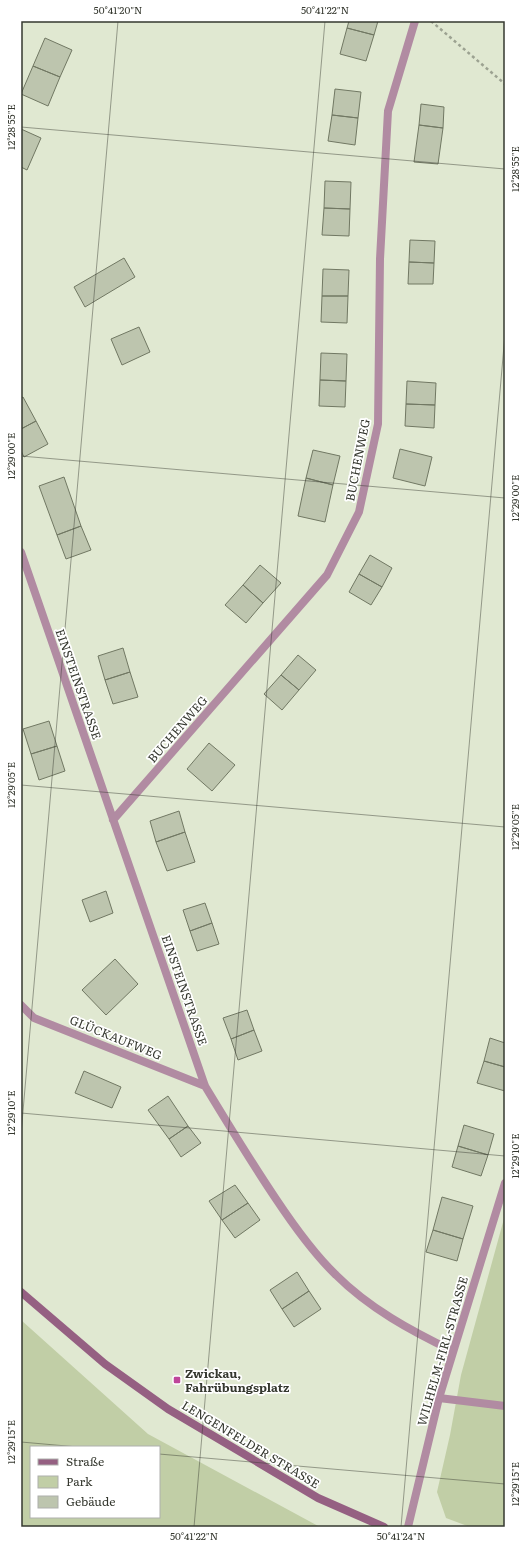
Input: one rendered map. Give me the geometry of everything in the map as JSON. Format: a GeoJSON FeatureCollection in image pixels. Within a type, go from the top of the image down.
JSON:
{"type":"FeatureCollection","features":[{"type":"Feature","properties":{"kind":"main road","name":"LENGENFELDER STRASSE"},"geometry":{"type":"LineString","coordinates":[[21,1292],[105,1364],[168,1409],[318,1498],[384,1527]]}},
{"type":"Feature","properties":{"kind":"street","name":"BUCHENWEG"},"geometry":{"type":"LineString","coordinates":[[113,820],[327,575],[359,512],[378,424],[380,259],[388,111],[415,21]]}},
{"type":"Feature","properties":{"kind":"street","name":"EINSTEINSTRASSE"},"geometry":{"type":"LineString","coordinates":[[21,552],[205,1086],[248,1158],[299,1233],[336,1276],[388,1316],[423,1337],[453,1351]]}},
{"type":"Feature","properties":{"kind":"street","name":"GLÜCKAUFWEG"},"geometry":{"type":"LineString","coordinates":[[21,1005],[34,1018],[205,1086]]}},
{"type":"Feature","properties":{"kind":"street","name":"WILHELM-FIRL-STRASSE"},"geometry":{"type":"LineString","coordinates":[[408,1527],[439,1398],[505,1183]]}},
{"type":"Feature","properties":{"kind":"street"},"geometry":{"type":"LineString","coordinates":[[439,1398],[505,1406]]}},
{"type":"Feature","properties":{"kind":"path"},"geometry":{"type":"LineString","coordinates":[[431,21],[505,84]]}},
{"type":"Feature","properties":{"kind":"green space"},"geometry":{"type":"Polygon","coordinates":[[[505,1215],[505,1527],[470,1527],[446,1518],[437,1492],[450,1435],[461,1375],[505,1215]]]}},
{"type":"Feature","properties":{"kind":"green space"},"geometry":{"type":"Polygon","coordinates":[[[21,1320],[148,1434],[320,1527],[21,1527],[21,1320]]]}},
{"type":"Feature","properties":{"kind":"building"},"geometry":{"type":"Polygon","coordinates":[[[349,21],[378,21],[374,35],[347,28],[349,21]]]}},
{"type":"Feature","properties":{"kind":"building"},"geometry":{"type":"Polygon","coordinates":[[[347,28],[374,35],[366,61],[340,54],[347,28]]]}},
{"type":"Feature","properties":{"kind":"building"},"geometry":{"type":"Polygon","coordinates":[[[45,38],[72,50],[60,77],[33,66],[45,38]]]}},
{"type":"Feature","properties":{"kind":"building"},"geometry":{"type":"Polygon","coordinates":[[[33,66],[60,77],[48,106],[21,94],[33,66]]]}},
{"type":"Feature","properties":{"kind":"building"},"geometry":{"type":"Polygon","coordinates":[[[335,89],[361,92],[358,118],[332,115],[335,89]]]}},
{"type":"Feature","properties":{"kind":"building"},"geometry":{"type":"Polygon","coordinates":[[[421,104],[444,107],[443,128],[419,125],[421,104]]]}},
{"type":"Feature","properties":{"kind":"building"},"geometry":{"type":"Polygon","coordinates":[[[332,115],[358,118],[355,145],[328,141],[332,115]]]}},
{"type":"Feature","properties":{"kind":"building"},"geometry":{"type":"Polygon","coordinates":[[[419,125],[443,128],[438,164],[414,162],[419,125]]]}},
{"type":"Feature","properties":{"kind":"building"},"geometry":{"type":"Polygon","coordinates":[[[21,129],[41,138],[27,170],[21,167],[21,129]]]}},
{"type":"Feature","properties":{"kind":"building"},"geometry":{"type":"Polygon","coordinates":[[[325,181],[351,182],[350,209],[324,208],[325,181]]]}},
{"type":"Feature","properties":{"kind":"building"},"geometry":{"type":"Polygon","coordinates":[[[324,208],[350,209],[349,236],[322,235],[324,208]]]}},
{"type":"Feature","properties":{"kind":"building"},"geometry":{"type":"Polygon","coordinates":[[[410,240],[435,241],[434,263],[409,262],[410,240]]]}},
{"type":"Feature","properties":{"kind":"building"},"geometry":{"type":"Polygon","coordinates":[[[124,258],[135,277],[85,307],[74,287],[124,258]]]}},
{"type":"Feature","properties":{"kind":"building"},"geometry":{"type":"Polygon","coordinates":[[[409,262],[434,263],[433,284],[408,284],[409,262]]]}},
{"type":"Feature","properties":{"kind":"building"},"geometry":{"type":"Polygon","coordinates":[[[323,269],[349,270],[348,296],[322,296],[323,269]]]}},
{"type":"Feature","properties":{"kind":"building"},"geometry":{"type":"Polygon","coordinates":[[[322,296],[348,296],[347,323],[321,322],[322,296]]]}},
{"type":"Feature","properties":{"kind":"building"},"geometry":{"type":"Polygon","coordinates":[[[139,327],[150,352],[122,365],[111,339],[139,327]]]}},
{"type":"Feature","properties":{"kind":"building"},"geometry":{"type":"Polygon","coordinates":[[[321,353],[347,354],[346,381],[320,380],[321,353]]]}},
{"type":"Feature","properties":{"kind":"building"},"geometry":{"type":"Polygon","coordinates":[[[320,380],[346,381],[345,407],[319,406],[320,380]]]}},
{"type":"Feature","properties":{"kind":"building"},"geometry":{"type":"Polygon","coordinates":[[[407,381],[436,383],[435,405],[406,404],[407,381]]]}},
{"type":"Feature","properties":{"kind":"building"},"geometry":{"type":"Polygon","coordinates":[[[23,397],[36,421],[21,429],[21,398],[23,397]]]}},
{"type":"Feature","properties":{"kind":"building"},"geometry":{"type":"Polygon","coordinates":[[[406,404],[435,405],[434,428],[405,426],[406,404]]]}},
{"type":"Feature","properties":{"kind":"building"},"geometry":{"type":"Polygon","coordinates":[[[36,421],[48,444],[24,457],[21,451],[21,429],[36,421]]]}},
{"type":"Feature","properties":{"kind":"building"},"geometry":{"type":"Polygon","coordinates":[[[400,449],[432,457],[425,486],[393,478],[400,449]]]}},
{"type":"Feature","properties":{"kind":"building"},"geometry":{"type":"Polygon","coordinates":[[[313,450],[340,456],[333,485],[306,478],[313,450]]]}},
{"type":"Feature","properties":{"kind":"building"},"geometry":{"type":"Polygon","coordinates":[[[64,477],[81,526],[57,535],[39,486],[64,477]]]}},
{"type":"Feature","properties":{"kind":"building"},"geometry":{"type":"Polygon","coordinates":[[[306,478],[333,485],[325,522],[298,516],[306,478]]]}},
{"type":"Feature","properties":{"kind":"building"},"geometry":{"type":"Polygon","coordinates":[[[81,526],[91,550],[66,559],[57,535],[81,526]]]}},
{"type":"Feature","properties":{"kind":"building"},"geometry":{"type":"Polygon","coordinates":[[[370,555],[392,568],[382,587],[359,574],[370,555]]]}},
{"type":"Feature","properties":{"kind":"building"},"geometry":{"type":"Polygon","coordinates":[[[260,565],[281,583],[263,603],[243,585],[260,565]]]}},
{"type":"Feature","properties":{"kind":"building"},"geometry":{"type":"Polygon","coordinates":[[[359,574],[382,587],[371,605],[349,592],[359,574]]]}},
{"type":"Feature","properties":{"kind":"building"},"geometry":{"type":"Polygon","coordinates":[[[243,585],[263,603],[246,623],[225,605],[243,585]]]}},
{"type":"Feature","properties":{"kind":"building"},"geometry":{"type":"Polygon","coordinates":[[[123,648],[130,672],[105,680],[98,656],[123,648]]]}},
{"type":"Feature","properties":{"kind":"building"},"geometry":{"type":"Polygon","coordinates":[[[298,655],[316,670],[299,690],[281,675],[298,655]]]}},
{"type":"Feature","properties":{"kind":"building"},"geometry":{"type":"Polygon","coordinates":[[[130,672],[138,697],[113,704],[105,680],[130,672]]]}},
{"type":"Feature","properties":{"kind":"building"},"geometry":{"type":"Polygon","coordinates":[[[281,675],[299,690],[282,710],[264,694],[281,675]]]}},
{"type":"Feature","properties":{"kind":"building"},"geometry":{"type":"Polygon","coordinates":[[[49,721],[57,746],[31,754],[23,729],[49,721]]]}},
{"type":"Feature","properties":{"kind":"building"},"geometry":{"type":"Polygon","coordinates":[[[209,743],[235,765],[212,791],[187,769],[209,743]]]}},
{"type":"Feature","properties":{"kind":"building"},"geometry":{"type":"Polygon","coordinates":[[[57,746],[65,771],[39,780],[31,754],[57,746]]]}},
{"type":"Feature","properties":{"kind":"building"},"geometry":{"type":"Polygon","coordinates":[[[179,811],[185,832],[156,842],[150,821],[179,811]]]}},
{"type":"Feature","properties":{"kind":"building"},"geometry":{"type":"Polygon","coordinates":[[[185,832],[195,862],[167,871],[156,842],[185,832]]]}},
{"type":"Feature","properties":{"kind":"building"},"geometry":{"type":"Polygon","coordinates":[[[106,891],[113,913],[90,922],[82,900],[106,891]]]}},
{"type":"Feature","properties":{"kind":"building"},"geometry":{"type":"Polygon","coordinates":[[[205,903],[212,923],[190,931],[183,910],[205,903]]]}},
{"type":"Feature","properties":{"kind":"building"},"geometry":{"type":"Polygon","coordinates":[[[212,923],[219,944],[197,951],[190,931],[212,923]]]}},
{"type":"Feature","properties":{"kind":"building"},"geometry":{"type":"Polygon","coordinates":[[[115,959],[138,984],[106,1015],[82,990],[115,959]]]}},
{"type":"Feature","properties":{"kind":"building"},"geometry":{"type":"Polygon","coordinates":[[[247,1010],[254,1030],[231,1039],[223,1018],[247,1010]]]}},
{"type":"Feature","properties":{"kind":"building"},"geometry":{"type":"Polygon","coordinates":[[[254,1030],[262,1051],[238,1060],[231,1039],[254,1030]]]}},
{"type":"Feature","properties":{"kind":"building"},"geometry":{"type":"Polygon","coordinates":[[[490,1038],[505,1043],[505,1067],[484,1061],[490,1038]]]}},
{"type":"Feature","properties":{"kind":"building"},"geometry":{"type":"Polygon","coordinates":[[[484,1061],[505,1067],[505,1091],[477,1083],[484,1061]]]}},
{"type":"Feature","properties":{"kind":"building"},"geometry":{"type":"Polygon","coordinates":[[[84,1071],[121,1087],[112,1108],[75,1093],[84,1071]]]}},
{"type":"Feature","properties":{"kind":"building"},"geometry":{"type":"Polygon","coordinates":[[[168,1096],[188,1126],[169,1139],[148,1110],[168,1096]]]}},
{"type":"Feature","properties":{"kind":"building"},"geometry":{"type":"Polygon","coordinates":[[[464,1125],[494,1134],[488,1155],[458,1146],[464,1125]]]}},
{"type":"Feature","properties":{"kind":"building"},"geometry":{"type":"Polygon","coordinates":[[[188,1126],[201,1143],[181,1157],[169,1139],[188,1126]]]}},
{"type":"Feature","properties":{"kind":"building"},"geometry":{"type":"Polygon","coordinates":[[[458,1146],[488,1155],[481,1176],[452,1167],[458,1146]]]}},
{"type":"Feature","properties":{"kind":"building"},"geometry":{"type":"Polygon","coordinates":[[[235,1185],[248,1203],[222,1220],[209,1201],[235,1185]]]}},
{"type":"Feature","properties":{"kind":"building"},"geometry":{"type":"Polygon","coordinates":[[[442,1197],[473,1206],[463,1239],[433,1230],[442,1197]]]}},
{"type":"Feature","properties":{"kind":"building"},"geometry":{"type":"Polygon","coordinates":[[[248,1203],[260,1220],[235,1238],[222,1220],[248,1203]]]}},
{"type":"Feature","properties":{"kind":"building"},"geometry":{"type":"Polygon","coordinates":[[[433,1230],[463,1239],[457,1261],[426,1252],[433,1230]]]}},
{"type":"Feature","properties":{"kind":"building"},"geometry":{"type":"Polygon","coordinates":[[[297,1272],[309,1291],[282,1309],[270,1290],[297,1272]]]}},
{"type":"Feature","properties":{"kind":"building"},"geometry":{"type":"Polygon","coordinates":[[[309,1291],[321,1309],[294,1327],[282,1309],[309,1291]]]}},
{"type":"Feature","properties":{"kind":"place","name":"Zwickau, Fahrübungsplatz"},"geometry":{"type":"Point","coordinates":[177,1380]}}]}
